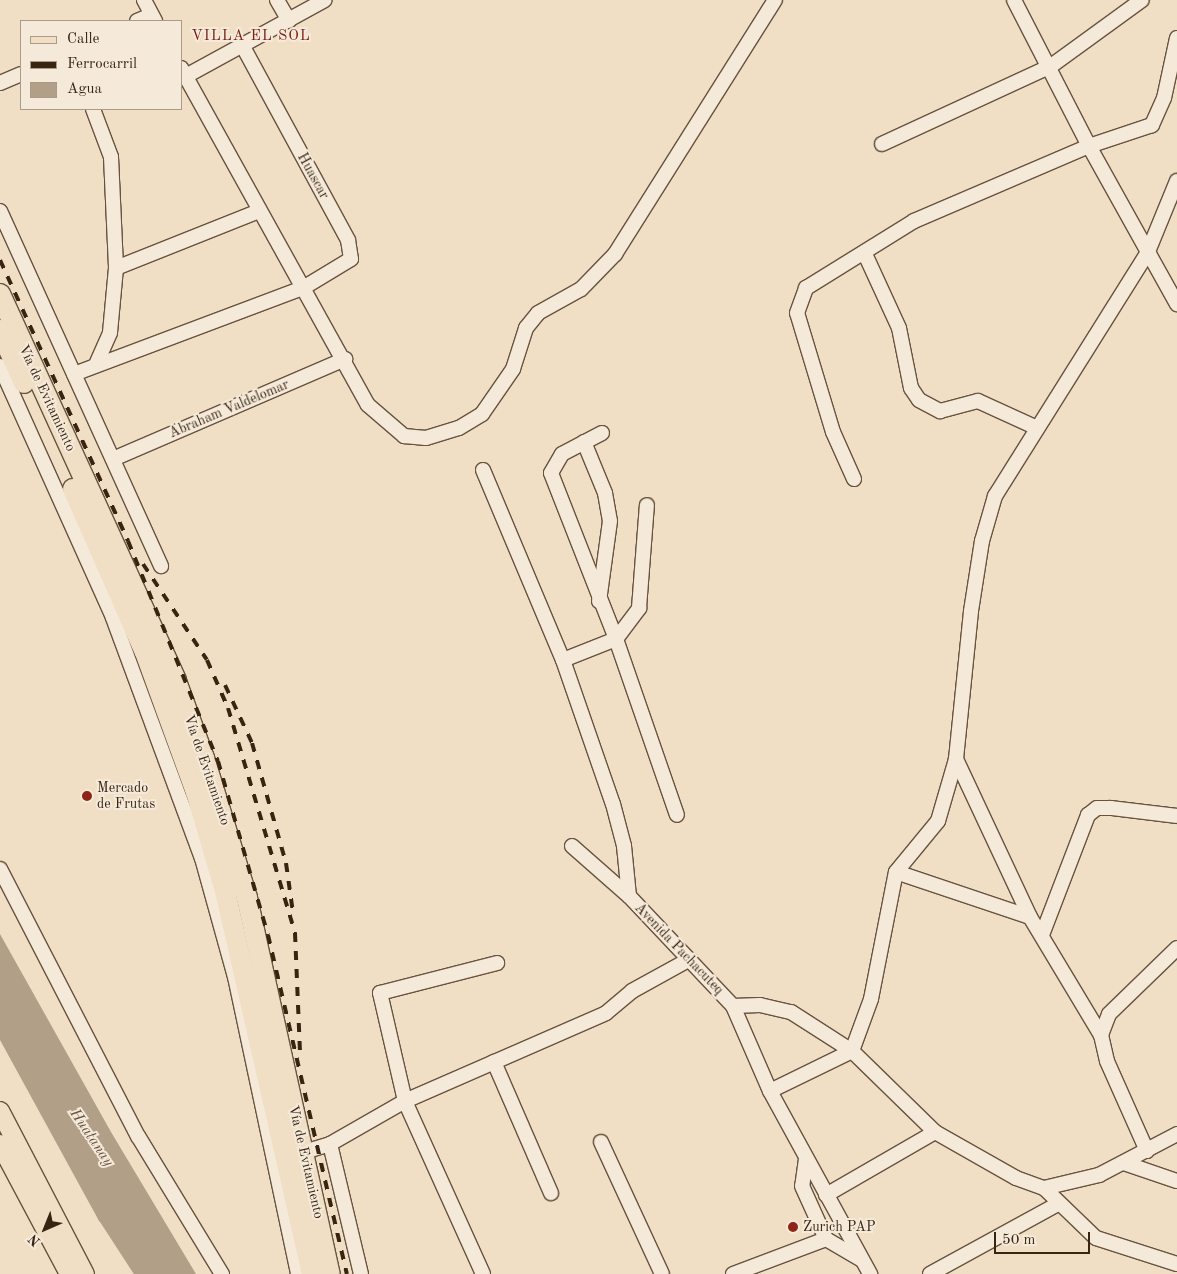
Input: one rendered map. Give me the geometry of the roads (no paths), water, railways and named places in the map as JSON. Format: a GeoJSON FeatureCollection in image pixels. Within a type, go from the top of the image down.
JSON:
{"type":"FeatureCollection","features":[{"type":"Feature","properties":{"kind":"highway","name":"Vía de Evitamiento"},"geometry":{"type":"LineString","coordinates":[[0,294],[176,681],[204,758],[247,898],[330,1274]]}},
{"type":"Feature","properties":{"kind":"highway","name":"Vía de Evitamiento"},"geometry":{"type":"LineString","coordinates":[[0,330],[196,792],[312,1274]]}},
{"type":"Feature","properties":{"kind":"main road"},"geometry":{"type":"LineString","coordinates":[[0,1111],[4,1144],[69,1274]]}},
{"type":"Feature","properties":{"kind":"main road"},"geometry":{"type":"LineString","coordinates":[[4,1144],[85,1274]]}},
{"type":"Feature","properties":{"kind":"street"},"geometry":{"type":"LineString","coordinates":[[144,0],[153,18]]}},
{"type":"Feature","properties":{"kind":"street"},"geometry":{"type":"LineString","coordinates":[[277,0],[289,21]]}},
{"type":"Feature","properties":{"kind":"street"},"geometry":{"type":"LineString","coordinates":[[325,0],[289,21],[184,72],[259,211],[345,359],[368,405],[404,436],[426,438],[459,428],[482,414],[513,369],[526,328],[538,313],[587,284],[615,254],[775,0]]}},
{"type":"Feature","properties":{"kind":"street"},"geometry":{"type":"LineString","coordinates":[[1014,0],[1051,66],[1089,146],[1147,254],[1177,304]]}},
{"type":"Feature","properties":{"kind":"street"},"geometry":{"type":"LineString","coordinates":[[882,144],[1051,66],[1142,0]]}},
{"type":"Feature","properties":{"kind":"street"},"geometry":{"type":"LineString","coordinates":[[854,479],[833,432],[797,313],[806,288],[865,254],[914,221],[1089,146],[1152,125],[1164,98],[1177,38]]}},
{"type":"Feature","properties":{"kind":"street","name":"Huascar"},"geometry":{"type":"LineString","coordinates":[[74,374],[303,288],[348,262],[351,248],[242,45]]}},
{"type":"Feature","properties":{"kind":"street"},"geometry":{"type":"LineString","coordinates":[[0,83],[20,74]]}},
{"type":"Feature","properties":{"kind":"street"},"geometry":{"type":"LineString","coordinates":[[93,110],[111,157],[116,268],[110,333],[96,366]]}},
{"type":"Feature","properties":{"kind":"street"},"geometry":{"type":"LineString","coordinates":[[770,1091],[852,1051],[871,999],[896,872],[938,821],[956,759],[982,541],[996,496],[1147,254],[1171,206],[1177,181]]}},
{"type":"Feature","properties":{"kind":"street"},"geometry":{"type":"LineString","coordinates":[[0,211],[161,566]]}},
{"type":"Feature","properties":{"kind":"street"},"geometry":{"type":"LineString","coordinates":[[116,268],[259,211]]}},
{"type":"Feature","properties":{"kind":"street"},"geometry":{"type":"LineString","coordinates":[[865,254],[899,328],[911,388],[918,400],[940,411],[978,401],[1037,428]]}},
{"type":"Feature","properties":{"kind":"street","name":"Abraham Valdelomar"},"geometry":{"type":"LineString","coordinates":[[113,458],[345,359]]}},
{"type":"Feature","properties":{"kind":"street"},"geometry":{"type":"LineString","coordinates":[[0,366],[137,655]]}},
{"type":"Feature","properties":{"kind":"street"},"geometry":{"type":"LineString","coordinates":[[602,433],[558,458],[551,473],[599,601],[616,639],[676,816]]}},
{"type":"Feature","properties":{"kind":"street"},"geometry":{"type":"LineString","coordinates":[[584,442],[605,493],[610,521],[599,601]]}},
{"type":"Feature","properties":{"kind":"street"},"geometry":{"type":"LineString","coordinates":[[483,470],[564,660],[615,813],[624,846],[629,896]]}},
{"type":"Feature","properties":{"kind":"street"},"geometry":{"type":"LineString","coordinates":[[564,660],[616,639],[639,608],[647,505]]}},
{"type":"Feature","properties":{"kind":"street"},"geometry":{"type":"LineString","coordinates":[[956,759],[1030,917],[1101,1035],[1107,1061],[1146,1151]]}},
{"type":"Feature","properties":{"kind":"street"},"geometry":{"type":"LineString","coordinates":[[1042,935],[1088,815],[1097,808],[1111,808],[1177,816]]}},
{"type":"Feature","properties":{"kind":"street","name":"Avenida Pachacuteq"},"geometry":{"type":"LineString","coordinates":[[572,846],[629,896],[733,1006],[760,1005],[791,1012],[852,1051],[935,1132],[1016,1178],[1044,1188]]}},
{"type":"Feature","properties":{"kind":"street"},"geometry":{"type":"LineString","coordinates":[[0,870],[138,1136],[222,1274]]}},
{"type":"Feature","properties":{"kind":"street"},"geometry":{"type":"LineString","coordinates":[[896,872],[1030,917]]}},
{"type":"Feature","properties":{"kind":"street"},"geometry":{"type":"LineString","coordinates":[[1101,1035],[1109,1014],[1177,948]]}},
{"type":"Feature","properties":{"kind":"street"},"geometry":{"type":"LineString","coordinates":[[304,1152],[330,1144],[405,1101],[606,1013],[632,991],[690,959]]}},
{"type":"Feature","properties":{"kind":"street"},"geometry":{"type":"LineString","coordinates":[[483,1274],[405,1101],[380,993],[497,963]]}},
{"type":"Feature","properties":{"kind":"street"},"geometry":{"type":"LineString","coordinates":[[239,976],[298,1274]]}},
{"type":"Feature","properties":{"kind":"street"},"geometry":{"type":"LineString","coordinates":[[733,1006],[770,1091],[870,1274]]}},
{"type":"Feature","properties":{"kind":"street"},"geometry":{"type":"LineString","coordinates":[[494,1062],[551,1193]]}},
{"type":"Feature","properties":{"kind":"street"},"geometry":{"type":"LineString","coordinates":[[826,1195],[935,1132]]}},
{"type":"Feature","properties":{"kind":"street"},"geometry":{"type":"LineString","coordinates":[[1044,1188],[1070,1185],[1124,1162],[1177,1134]]}},
{"type":"Feature","properties":{"kind":"street"},"geometry":{"type":"LineString","coordinates":[[601,1142],[662,1274]]}},
{"type":"Feature","properties":{"kind":"street"},"geometry":{"type":"LineString","coordinates":[[330,1144],[361,1274]]}},
{"type":"Feature","properties":{"kind":"street"},"geometry":{"type":"LineString","coordinates":[[806,1159],[802,1186],[826,1239],[863,1261]]}},
{"type":"Feature","properties":{"kind":"street"},"geometry":{"type":"LineString","coordinates":[[1124,1162],[1177,1182]]}},
{"type":"Feature","properties":{"kind":"street"},"geometry":{"type":"LineString","coordinates":[[1044,1188],[1058,1204],[1096,1238],[1177,1264]]}},
{"type":"Feature","properties":{"kind":"street"},"geometry":{"type":"LineString","coordinates":[[930,1274],[1058,1204]]}},
{"type":"Feature","properties":{"kind":"street"},"geometry":{"type":"LineString","coordinates":[[733,1274],[826,1239]]}},
{"type":"Feature","properties":{"kind":"water","name":"Huatanay"},"geometry":{"type":"Polygon","coordinates":[[[0,934],[111,1132],[196,1274],[147,1274],[108,1214],[0,1017],[0,934]]]}},
{"type":"Feature","properties":{"kind":"waterway"},"geometry":{"type":"LineString","coordinates":[[0,1017],[108,1214],[147,1274]]}},
{"type":"Feature","properties":{"kind":"railway"},"geometry":{"type":"LineString","coordinates":[[0,260],[128,541],[218,761],[268,935],[347,1274]]}},
{"type":"Feature","properties":{"kind":"railway"},"geometry":{"type":"LineString","coordinates":[[143,564],[207,660],[228,708],[295,933],[300,1053]]}},
{"type":"Feature","properties":{"kind":"railway"},"geometry":{"type":"LineString","coordinates":[[225,685],[252,743],[286,863],[293,913]]}},
{"type":"Feature","properties":{"kind":"place","name":"Mercado de Frutas"},"geometry":{"type":"Point","coordinates":[87,796]}},
{"type":"Feature","properties":{"kind":"place","name":"Zurich PAP"},"geometry":{"type":"Point","coordinates":[793,1227]}},
{"type":"Feature","properties":{"kind":"district","name":"VILLA EL SOL"},"geometry":{"type":"Point","coordinates":[251,37]}}]}
